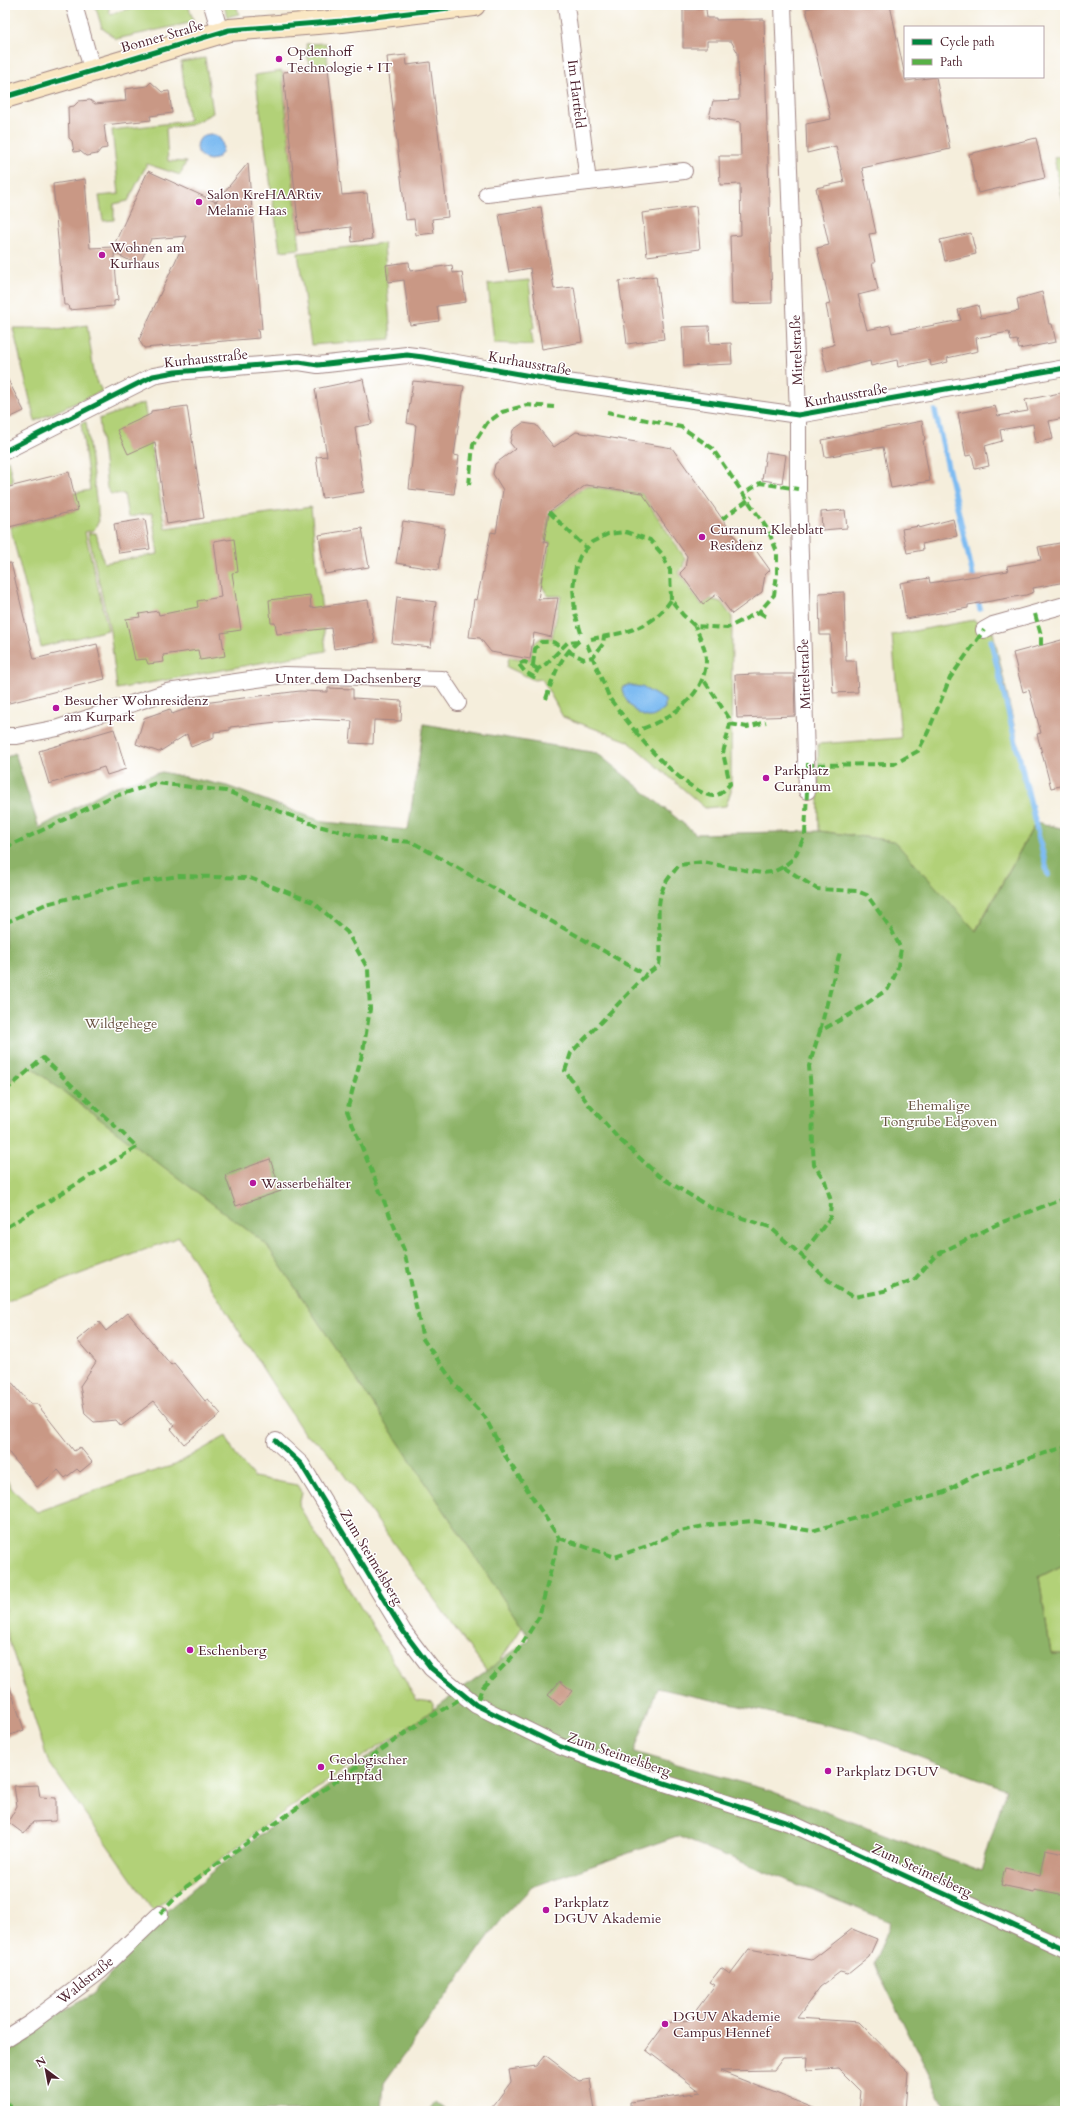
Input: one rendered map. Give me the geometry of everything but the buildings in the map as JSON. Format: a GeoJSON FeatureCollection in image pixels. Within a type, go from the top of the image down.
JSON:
{"type":"FeatureCollection","features":[{"type":"Feature","properties":{"kind":"main road","name":"Bonner Straße"},"geometry":{"type":"LineString","coordinates":[[5,97],[220,32],[253,27],[342,21],[466,5]]}},
{"type":"Feature","properties":{"kind":"street"},"geometry":{"type":"LineString","coordinates":[[74,5],[92,70]]}},
{"type":"Feature","properties":{"kind":"street"},"geometry":{"type":"LineString","coordinates":[[212,5],[220,32]]}},
{"type":"Feature","properties":{"kind":"street","name":"Im Hartfeld"},"geometry":{"type":"LineString","coordinates":[[566,5],[588,182]]}},
{"type":"Feature","properties":{"kind":"street","name":"Mittelstraße"},"geometry":{"type":"LineString","coordinates":[[783,5],[798,415],[798,489],[807,791]]}},
{"type":"Feature","properties":{"kind":"street"},"geometry":{"type":"LineString","coordinates":[[488,194],[684,171]]}},
{"type":"Feature","properties":{"kind":"street","name":"Kurhausstraße"},"geometry":{"type":"LineString","coordinates":[[5,450],[153,376],[175,372],[261,364],[299,362],[318,365],[407,355],[553,380],[798,415],[1065,368]]}},
{"type":"Feature","properties":{"kind":"street"},"geometry":{"type":"LineString","coordinates":[[988,628],[1065,605]]}},
{"type":"Feature","properties":{"kind":"street","name":"Unter dem Dachsenberg"},"geometry":{"type":"LineString","coordinates":[[11,736],[58,728],[167,692],[284,675],[442,679],[458,703]]}},
{"type":"Feature","properties":{"kind":"street","name":"Zum Steimelsberg"},"geometry":{"type":"LineString","coordinates":[[276,1441],[301,1464],[403,1631],[431,1668],[476,1705],[559,1746],[627,1771],[792,1824],[1065,1949]]}},
{"type":"Feature","properties":{"kind":"street","name":"Waldstraße"},"geometry":{"type":"LineString","coordinates":[[5,2039],[29,2024],[100,1971],[160,1914]]}},
{"type":"Feature","properties":{"kind":"green space"},"geometry":{"type":"Polygon","coordinates":[[[95,5],[108,5],[110,14],[143,5],[188,5],[194,22],[116,39],[102,28],[95,5]]]}},
{"type":"Feature","properties":{"kind":"green space"},"geometry":{"type":"Polygon","coordinates":[[[224,5],[236,5],[239,14],[227,17],[224,5]]]}},
{"type":"Feature","properties":{"kind":"green space"},"geometry":{"type":"Polygon","coordinates":[[[326,43],[328,65],[309,66],[306,44],[326,43]]]}},
{"type":"Feature","properties":{"kind":"green space"},"geometry":{"type":"Polygon","coordinates":[[[205,58],[213,113],[190,125],[166,128],[168,161],[186,162],[180,175],[147,164],[128,201],[114,204],[114,220],[103,221],[99,196],[119,194],[112,130],[189,121],[181,62],[205,58]]]}},
{"type":"Feature","properties":{"kind":"green space"},"geometry":{"type":"Polygon","coordinates":[[[282,71],[300,249],[280,251],[255,75],[282,71]]]}},
{"type":"Feature","properties":{"kind":"green space"},"geometry":{"type":"Polygon","coordinates":[[[1065,155],[1065,211],[1054,158],[1065,155]]]}},
{"type":"Feature","properties":{"kind":"green space"},"geometry":{"type":"Polygon","coordinates":[[[384,243],[391,339],[311,345],[298,253],[384,243]]]}},
{"type":"Feature","properties":{"kind":"green space"},"geometry":{"type":"Polygon","coordinates":[[[529,280],[534,328],[531,329],[533,345],[494,343],[488,284],[529,280]]]}},
{"type":"Feature","properties":{"kind":"green space"},"geometry":{"type":"Polygon","coordinates":[[[87,325],[95,378],[102,391],[35,421],[13,328],[52,328],[58,330],[87,325]]]}},
{"type":"Feature","properties":{"kind":"green space"},"geometry":{"type":"Polygon","coordinates":[[[144,403],[165,528],[311,507],[326,651],[117,689],[110,631],[88,533],[96,533],[104,563],[158,554],[152,513],[128,517],[124,494],[111,494],[107,488],[99,419],[144,403]]]}},
{"type":"Feature","properties":{"kind":"green space"},"geometry":{"type":"Polygon","coordinates":[[[86,422],[99,521],[94,530],[85,532],[108,630],[41,647],[10,527],[78,510],[74,493],[90,490],[81,423],[86,422]]]}},
{"type":"Feature","properties":{"kind":"green space"},"geometry":{"type":"Polygon","coordinates":[[[8,460],[13,482],[5,485],[5,462],[8,460]]]}},
{"type":"Feature","properties":{"kind":"green space"},"geometry":{"type":"Polygon","coordinates":[[[586,486],[642,494],[685,558],[683,567],[678,572],[702,605],[711,599],[721,602],[732,617],[731,791],[726,806],[705,808],[628,741],[563,717],[542,679],[534,680],[507,667],[509,657],[530,660],[534,643],[542,637],[552,638],[561,596],[548,596],[542,586],[550,542],[545,541],[550,513],[586,486]]]}},
{"type":"Feature","properties":{"kind":"green space"},"geometry":{"type":"Polygon","coordinates":[[[974,620],[993,632],[1036,822],[808,1232],[894,841],[819,831],[818,744],[901,738],[892,635],[974,620]]]}},
{"type":"Feature","properties":{"kind":"green space"},"geometry":{"type":"Polygon","coordinates":[[[424,724],[597,753],[696,834],[819,831],[894,841],[976,931],[1036,822],[1065,829],[1065,1564],[1039,1577],[1051,1654],[1065,1654],[1065,2111],[947,2111],[874,1964],[891,1922],[677,1836],[532,1887],[501,1919],[384,2083],[382,2111],[5,2111],[5,2044],[93,1994],[158,1918],[233,1855],[530,1639],[266,1244],[28,1065],[5,1086],[5,758],[15,753],[39,828],[110,788],[162,772],[227,786],[324,822],[408,830],[424,724]],[[657,1688],[634,1752],[771,1791],[981,1871],[1006,1789],[854,1731],[657,1688]]]}},
{"type":"Feature","properties":{"kind":"green space","name":"Wildgehege"},"geometry":{"type":"Polygon","coordinates":[[[91,911],[527,1620],[490,1676],[323,1446],[305,1435],[179,1237],[5,1302],[5,940],[91,911]]]}},
{"type":"Feature","properties":{"kind":"green space"},"geometry":{"type":"Polygon","coordinates":[[[226,1436],[235,1454],[254,1477],[297,1485],[302,1493],[299,1506],[417,1700],[433,1702],[433,1712],[366,1754],[278,1816],[153,1910],[48,1761],[5,1628],[5,1477],[12,1489],[37,1512],[121,1481],[175,1465],[226,1436]]]}},
{"type":"Feature","properties":{"kind":"green space"},"geometry":{"type":"Polygon","coordinates":[[[1065,1564],[1065,1654],[1051,1654],[1039,1577],[1065,1564]]]}},
{"type":"Feature","properties":{"kind":"green space"},"geometry":{"type":"Polygon","coordinates":[[[435,2102],[447,2111],[428,2111],[435,2102]]]}},
{"type":"Feature","properties":{"kind":"water"},"geometry":{"type":"Polygon","coordinates":[[[210,134],[219,138],[223,147],[219,156],[210,160],[201,156],[197,147],[201,138],[210,134]]]}},
{"type":"Feature","properties":{"kind":"water"},"geometry":{"type":"Polygon","coordinates":[[[628,685],[642,687],[665,700],[665,708],[657,715],[652,717],[647,717],[637,712],[628,703],[623,693],[622,688],[628,685]]]}},
{"type":"Feature","properties":{"kind":"waterway"},"geometry":{"type":"LineString","coordinates":[[935,411],[975,584]]}},
{"type":"Feature","properties":{"kind":"waterway"},"geometry":{"type":"LineString","coordinates":[[977,596],[980,609]]}},
{"type":"Feature","properties":{"kind":"waterway"},"geometry":{"type":"LineString","coordinates":[[991,641],[1048,875]]}},
{"type":"Feature","properties":{"kind":"marked path"},"geometry":{"type":"LineString","coordinates":[[469,485],[473,445],[487,423],[502,412],[527,405],[554,407]]}},
{"type":"Feature","properties":{"kind":"marked path"},"geometry":{"type":"LineString","coordinates":[[581,633],[575,613],[573,588],[576,566],[580,556],[592,542],[608,534],[626,532],[650,540],[662,554],[670,570],[671,600],[683,615],[695,626],[727,628],[759,612],[774,595],[777,574],[777,552],[768,530],[712,448],[681,427],[607,412]]}},
{"type":"Feature","properties":{"kind":"marked path"},"geometry":{"type":"LineString","coordinates":[[748,491],[760,483],[798,489]]}},
{"type":"Feature","properties":{"kind":"marked path"},"geometry":{"type":"LineString","coordinates":[[722,519],[752,497]]}},
{"type":"Feature","properties":{"kind":"marked path"},"geometry":{"type":"LineString","coordinates":[[549,512],[586,548]]}},
{"type":"Feature","properties":{"kind":"marked path"},"geometry":{"type":"LineString","coordinates":[[591,639],[626,632],[645,624],[663,610],[671,600]]}},
{"type":"Feature","properties":{"kind":"marked path"},"geometry":{"type":"LineString","coordinates":[[759,612],[767,617]]}},
{"type":"Feature","properties":{"kind":"marked path"},"geometry":{"type":"LineString","coordinates":[[1035,614],[1041,635],[1041,646]]}},
{"type":"Feature","properties":{"kind":"marked path"},"geometry":{"type":"LineString","coordinates":[[587,644],[610,699],[635,731],[647,727],[671,715],[691,697],[699,686],[704,674],[706,657],[695,626]]}},
{"type":"Feature","properties":{"kind":"marked path"},"geometry":{"type":"LineString","coordinates":[[806,765],[894,764],[918,751],[928,732],[950,678],[984,630]]}},
{"type":"Feature","properties":{"kind":"marked path"},"geometry":{"type":"LineString","coordinates":[[567,651],[584,659],[593,657],[603,644],[604,636]]}},
{"type":"Feature","properties":{"kind":"marked path"},"geometry":{"type":"LineString","coordinates":[[538,669],[525,662],[518,663],[525,672],[534,677],[538,669],[546,664],[568,642],[579,641]]}},
{"type":"Feature","properties":{"kind":"marked path"},"geometry":{"type":"LineString","coordinates":[[546,699],[558,667],[572,647],[579,641]]}},
{"type":"Feature","properties":{"kind":"marked path"},"geometry":{"type":"LineString","coordinates":[[533,665],[535,649],[541,642],[555,643],[561,649]]}},
{"type":"Feature","properties":{"kind":"marked path"},"geometry":{"type":"LineString","coordinates":[[635,731],[659,759],[682,779],[704,793],[713,796],[720,794],[730,784],[723,753],[730,724],[729,718],[703,679]]}},
{"type":"Feature","properties":{"kind":"marked path"},"geometry":{"type":"LineString","coordinates":[[730,724],[747,727],[766,722]]}},
{"type":"Feature","properties":{"kind":"marked path"},"geometry":{"type":"LineString","coordinates":[[5,848],[109,798],[157,783],[226,791],[318,826],[372,839],[412,842],[646,975]]}},
{"type":"Feature","properties":{"kind":"marked path"},"geometry":{"type":"LineString","coordinates":[[807,791],[805,835],[794,858],[783,867],[773,872],[761,873],[702,862],[679,865],[666,882],[660,897],[659,965],[646,975],[571,1053],[565,1071],[589,1105],[618,1138],[659,1176],[711,1208],[770,1227],[837,1288],[855,1297],[884,1291],[915,1279],[936,1255],[1000,1223],[1065,1198]]}},
{"type":"Feature","properties":{"kind":"marked path"},"geometry":{"type":"LineString","coordinates":[[783,867],[817,889],[857,891],[867,895],[891,929],[901,949],[897,971],[888,989],[851,1014],[820,1031],[809,1066],[812,1103],[813,1149],[814,1165],[825,1181],[831,1201],[830,1218],[801,1256]]}},
{"type":"Feature","properties":{"kind":"marked path"},"geometry":{"type":"LineString","coordinates":[[5,923],[46,904],[122,885],[179,876],[250,878],[313,902],[347,932],[368,969],[370,1009],[363,1051],[347,1111],[404,1250],[423,1339],[456,1386],[485,1417],[504,1454],[559,1538],[539,1617],[516,1653],[482,1688],[476,1705]]}},
{"type":"Feature","properties":{"kind":"marked path"},"geometry":{"type":"LineString","coordinates":[[820,1031],[840,952]]}},
{"type":"Feature","properties":{"kind":"marked path"},"geometry":{"type":"LineString","coordinates":[[5,1091],[43,1058],[137,1147],[5,1228]]}},
{"type":"Feature","properties":{"kind":"marked path"},"geometry":{"type":"LineString","coordinates":[[559,1538],[615,1557],[647,1546],[680,1531],[709,1525],[753,1521],[812,1531],[945,1492],[975,1475],[1065,1447]]}},
{"type":"Feature","properties":{"kind":"marked path"},"geometry":{"type":"LineString","coordinates":[[160,1914],[187,1886],[231,1854],[414,1727],[465,1696]]}},
{"type":"Feature","properties":{"kind":"marked path"},"geometry":{"type":"LineString","coordinates":[[5,2102],[14,2111]]}},
{"type":"Feature","properties":{"kind":"cycle path"},"geometry":{"type":"LineString","coordinates":[[5,97],[229,30],[342,21],[474,5]]}},
{"type":"Feature","properties":{"kind":"cycle path"},"geometry":{"type":"LineString","coordinates":[[5,451],[153,376],[175,372],[299,362],[318,365],[407,355],[553,380],[798,415],[1065,368]]}},
{"type":"Feature","properties":{"kind":"cycle path"},"geometry":{"type":"LineString","coordinates":[[276,1441],[301,1464],[403,1631],[431,1668],[476,1705],[559,1746],[627,1771],[792,1824],[1065,1949]]}},
{"type":"Feature","properties":{"kind":"place","name":"Opdenhoff Technologie + IT"},"geometry":{"type":"Point","coordinates":[279,59]}},
{"type":"Feature","properties":{"kind":"place","name":"Salon KreHAARtiv Melanie Haas"},"geometry":{"type":"Point","coordinates":[199,202]}},
{"type":"Feature","properties":{"kind":"place","name":"Wohnen am Kurhaus"},"geometry":{"type":"Point","coordinates":[102,255]}},
{"type":"Feature","properties":{"kind":"place","name":"Curanum Kleeblatt Residenz"},"geometry":{"type":"Point","coordinates":[702,537]}},
{"type":"Feature","properties":{"kind":"place","name":"Besucher Wohnresidenz am Kurpark"},"geometry":{"type":"Point","coordinates":[56,708]}},
{"type":"Feature","properties":{"kind":"place","name":"Parkplatz Curanum"},"geometry":{"type":"Point","coordinates":[766,778]}},
{"type":"Feature","properties":{"kind":"place","name":"Wasserbehälter"},"geometry":{"type":"Point","coordinates":[253,1183]}},
{"type":"Feature","properties":{"kind":"place","name":"Eschenberg"},"geometry":{"type":"Point","coordinates":[190,1650]}},
{"type":"Feature","properties":{"kind":"place","name":"Geologischer Lehrpfad"},"geometry":{"type":"Point","coordinates":[321,1767]}},
{"type":"Feature","properties":{"kind":"place","name":"Parkplatz DGUV"},"geometry":{"type":"Point","coordinates":[828,1771]}},
{"type":"Feature","properties":{"kind":"place","name":"Parkplatz DGUV Akademie"},"geometry":{"type":"Point","coordinates":[546,1910]}},
{"type":"Feature","properties":{"kind":"place","name":"DGUV Akademie Campus Hennef"},"geometry":{"type":"Point","coordinates":[665,2024]}},
{"type":"Feature","properties":{"kind":"park label","name":"Ehemalige Tongrube Edgoven"},"geometry":{"type":"Point","coordinates":[939,1114]}}]}
